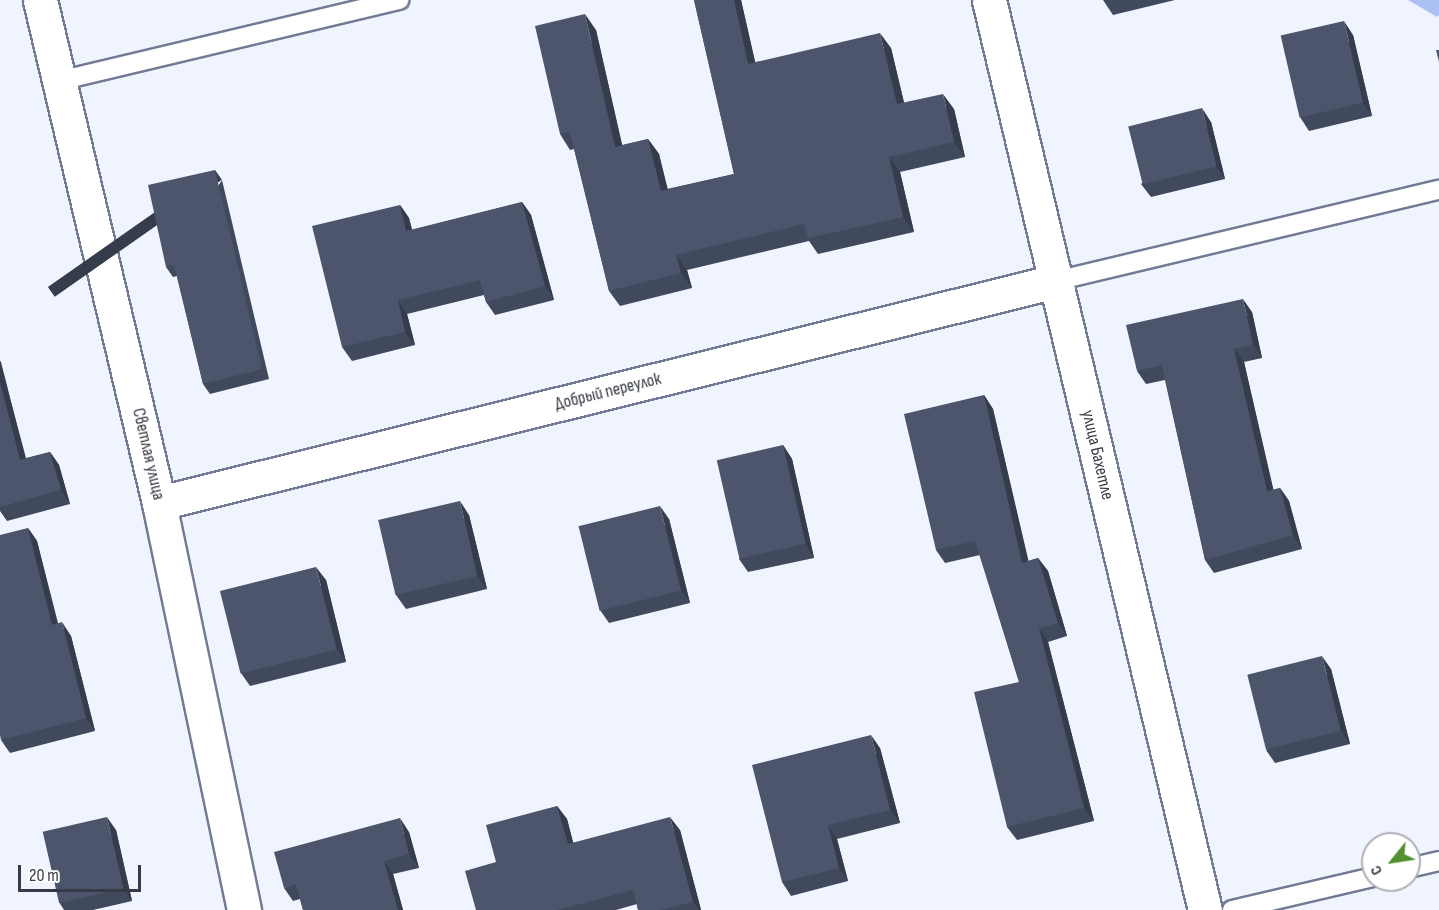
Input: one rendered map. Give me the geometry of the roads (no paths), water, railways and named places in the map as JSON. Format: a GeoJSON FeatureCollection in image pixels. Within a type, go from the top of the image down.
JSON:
{"type":"FeatureCollection","features":[{"type":"Feature","properties":{"kind":"street","name":"Светлая улица"},"geometry":{"type":"LineString","coordinates":[[39,0],[159,503],[244,910]]}},
{"type":"Feature","properties":{"kind":"street","name":"улица Бахетле"},"geometry":{"type":"LineString","coordinates":[[989,0],[1205,910]]}},
{"type":"Feature","properties":{"kind":"street","name":"Добрый переулок"},"geometry":{"type":"LineString","coordinates":[[159,503],[1056,281]]}},
{"type":"Feature","properties":{"kind":"lane"},"geometry":{"type":"LineString","coordinates":[[59,81],[399,0]]}},
{"type":"Feature","properties":{"kind":"lane"},"geometry":{"type":"LineString","coordinates":[[1056,281],[1439,190]]}},
{"type":"Feature","properties":{"kind":"lane"},"geometry":{"type":"LineString","coordinates":[[1421,865],[1439,861]]}},
{"type":"Feature","properties":{"kind":"lane"},"geometry":{"type":"LineString","coordinates":[[1232,910],[1361,880]]}}]}
